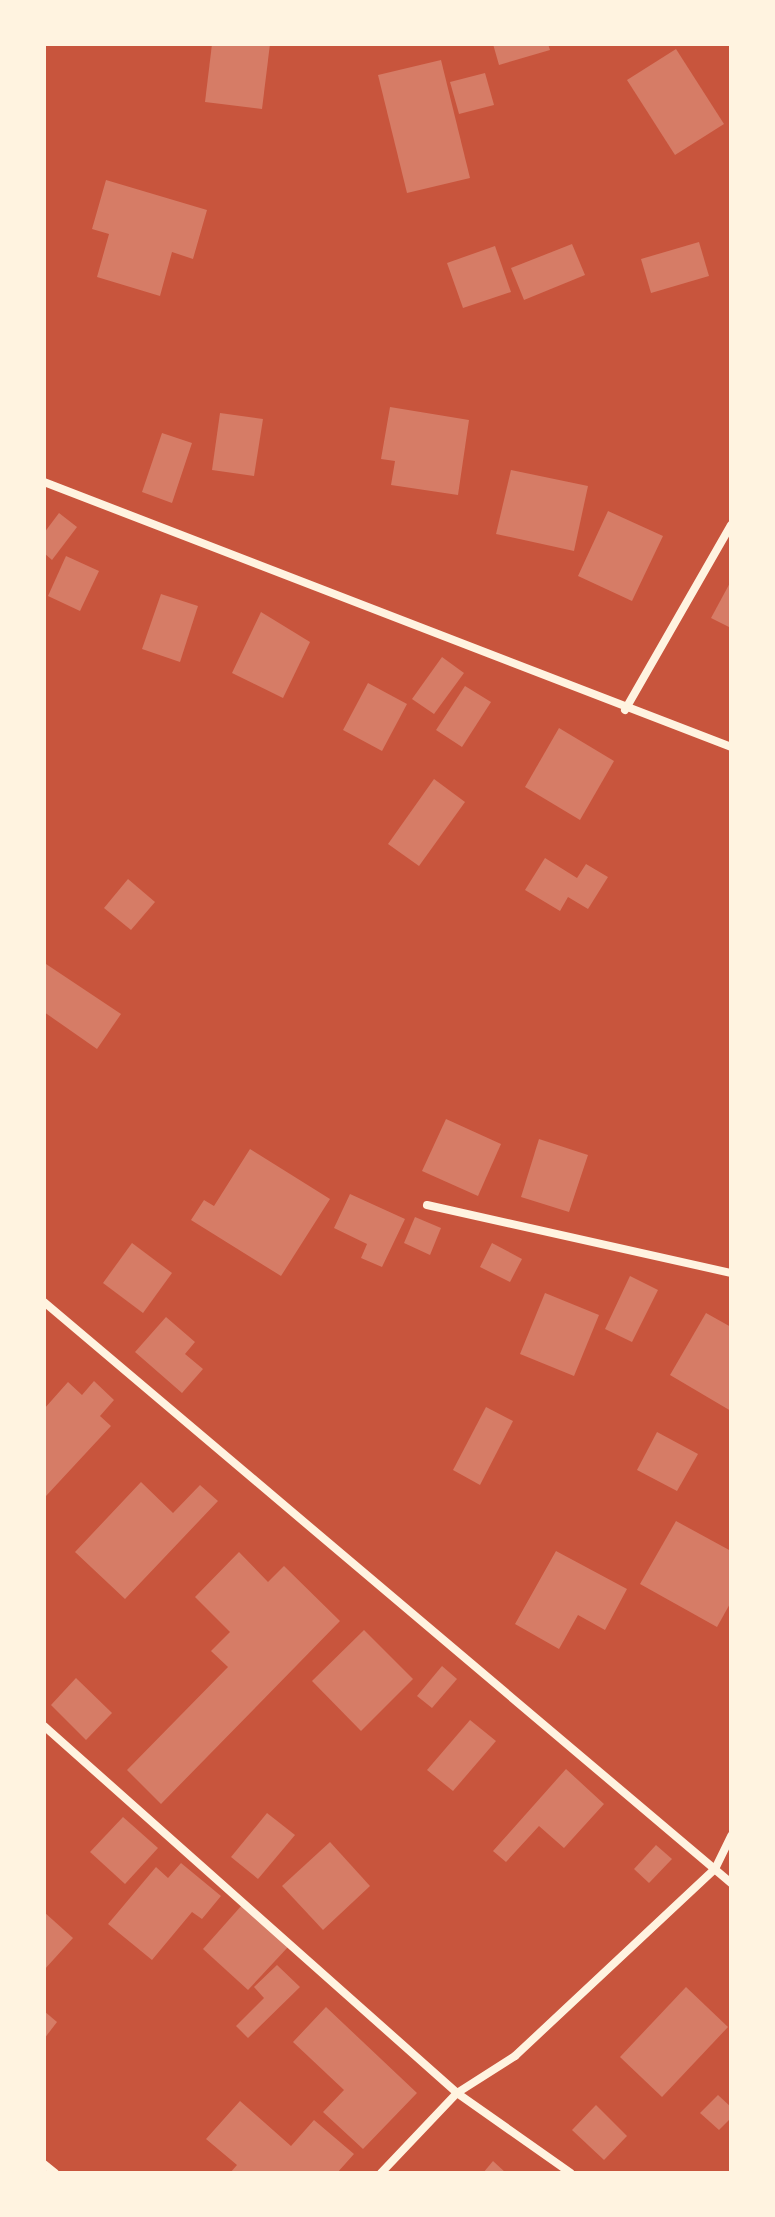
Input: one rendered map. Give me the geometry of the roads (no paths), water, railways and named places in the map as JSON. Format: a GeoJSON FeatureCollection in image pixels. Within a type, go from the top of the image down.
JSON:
{"type":"FeatureCollection","features":[{"type":"Feature","properties":{"kind":"street"},"geometry":{"type":"LineString","coordinates":[[44,482],[625,710],[731,747]]}},
{"type":"Feature","properties":{"kind":"street"},"geometry":{"type":"LineString","coordinates":[[625,710],[731,525]]}},
{"type":"Feature","properties":{"kind":"street"},"geometry":{"type":"LineString","coordinates":[[427,1205],[731,1273]]}},
{"type":"Feature","properties":{"kind":"street"},"geometry":{"type":"LineString","coordinates":[[44,1302],[731,1883]]}},
{"type":"Feature","properties":{"kind":"street"},"geometry":{"type":"LineString","coordinates":[[44,1726],[457,2093],[571,2173]]}},
{"type":"Feature","properties":{"kind":"street"},"geometry":{"type":"LineString","coordinates":[[381,2173],[457,2093],[515,2056],[715,1869],[731,1836]]}},
{"type":"Feature","properties":{"kind":"street"},"geometry":{"type":"LineString","coordinates":[[44,2164],[55,2173]]}}]}
